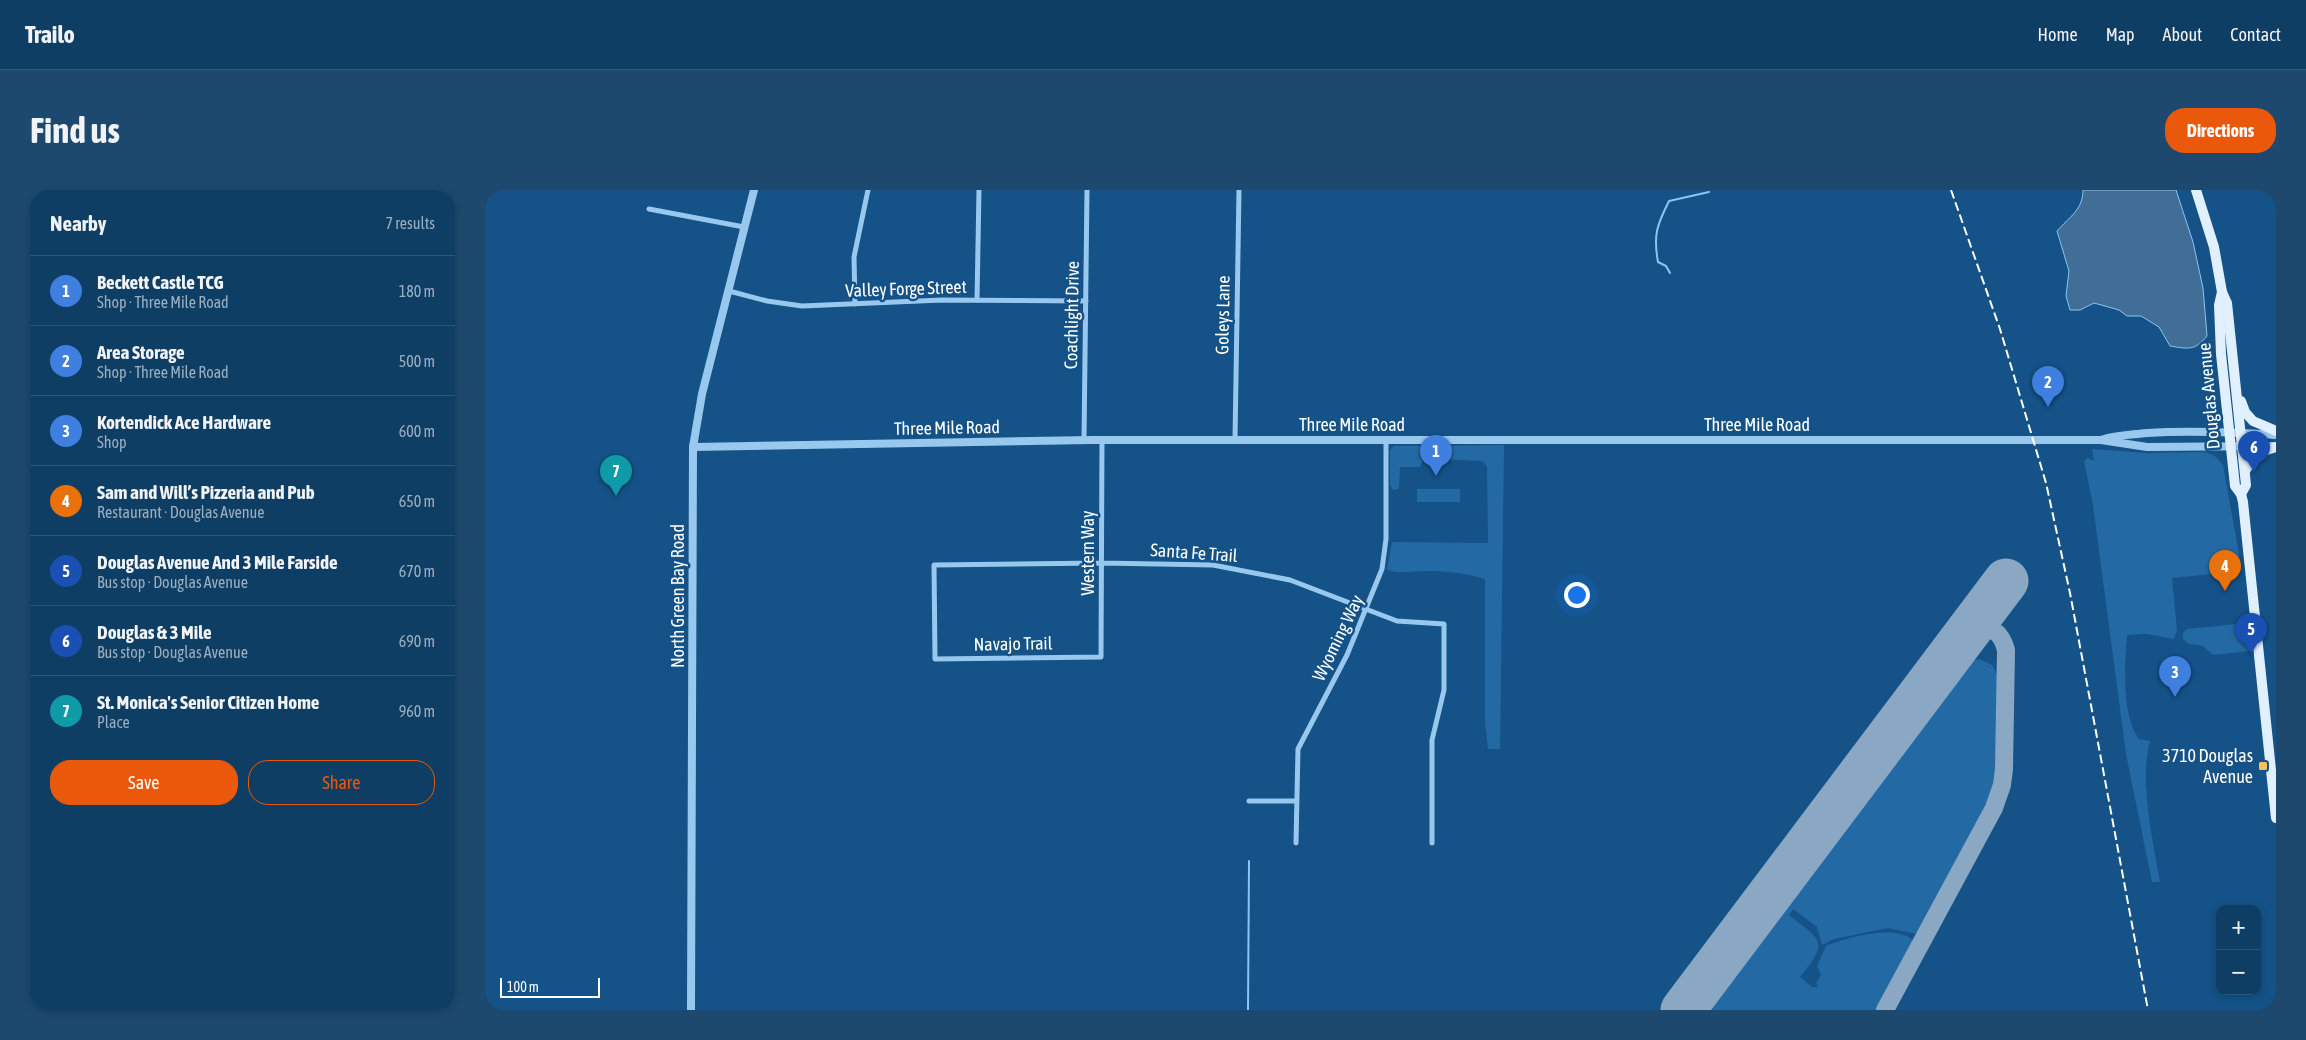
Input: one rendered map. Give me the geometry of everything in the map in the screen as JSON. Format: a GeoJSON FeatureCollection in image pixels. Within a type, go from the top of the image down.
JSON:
{"type":"FeatureCollection","features":[{"type":"Feature","properties":{"kind":"main road","name":"Douglas Avenue"},"geometry":{"type":"LineString","coordinates":[[2196,190],[2214,247],[2222,292],[2227,303],[2238,393],[2246,485],[2241,494]]}},
{"type":"Feature","properties":{"kind":"main road","name":"Douglas Avenue"},"geometry":{"type":"LineString","coordinates":[[2222,292],[2219,305],[2224,431],[2230,445],[2235,486],[2241,494],[2276,818]]}},
{"type":"Feature","properties":{"kind":"main road"},"geometry":{"type":"LineString","coordinates":[[2238,393],[2248,416],[2259,425],[2276,433]]}},
{"type":"Feature","properties":{"kind":"main road"},"geometry":{"type":"LineString","coordinates":[[2244,472],[2257,452],[2276,446]]}},
{"type":"Feature","properties":{"kind":"street","name":"North Green Bay Road"},"geometry":{"type":"LineString","coordinates":[[691,1010],[693,448],[702,394],[754,190]]}},
{"type":"Feature","properties":{"kind":"street"},"geometry":{"type":"LineString","coordinates":[[855,304],[854,257],[868,190]]}},
{"type":"Feature","properties":{"kind":"street"},"geometry":{"type":"LineString","coordinates":[[977,300],[979,190]]}},
{"type":"Feature","properties":{"kind":"street","name":"Coachlight Drive"},"geometry":{"type":"LineString","coordinates":[[1084,440],[1087,190]]}},
{"type":"Feature","properties":{"kind":"street","name":"Goleys Lane"},"geometry":{"type":"LineString","coordinates":[[1235,440],[1239,190]]}},
{"type":"Feature","properties":{"kind":"street"},"geometry":{"type":"LineString","coordinates":[[649,209],[744,227]]}},
{"type":"Feature","properties":{"kind":"street","name":"Valley Forge Street"},"geometry":{"type":"LineString","coordinates":[[729,291],[793,305],[855,304],[909,300],[1086,302]]}},
{"type":"Feature","properties":{"kind":"street","name":"Three Mile Road"},"geometry":{"type":"LineString","coordinates":[[2101,440],[2112,436],[2224,431],[2276,433]]}},
{"type":"Feature","properties":{"kind":"street","name":"Three Mile Road"},"geometry":{"type":"LineString","coordinates":[[693,448],[1084,440],[2101,440],[2147,447],[2211,445],[2276,446]]}},
{"type":"Feature","properties":{"kind":"street","name":"Western Way"},"geometry":{"type":"LineString","coordinates":[[1091,657],[1101,657],[1102,440]]}},
{"type":"Feature","properties":{"kind":"street","name":"Wyoming Way"},"geometry":{"type":"LineString","coordinates":[[1296,843],[1298,749],[1347,655],[1378,584],[1385,555],[1386,440]]}},
{"type":"Feature","properties":{"kind":"street","name":"Santa Fe Trail"},"geometry":{"type":"LineString","coordinates":[[935,659],[933,565],[1188,563],[1238,568],[1290,580],[1397,621],[1444,624],[1444,690],[1432,740],[1432,843]]}},
{"type":"Feature","properties":{"kind":"street","name":"Navajo Trail"},"geometry":{"type":"LineString","coordinates":[[935,659],[1091,657]]}},
{"type":"Feature","properties":{"kind":"street"},"geometry":{"type":"LineString","coordinates":[[1249,801],[1296,801]]}},
{"type":"Feature","properties":{"kind":"shaded area"},"geometry":{"type":"Polygon","coordinates":[[[2083,190],[2176,190],[2193,242],[2203,288],[2207,336],[2203,341],[2191,348],[2170,346],[2159,327],[2141,316],[2127,316],[2119,310],[2094,303],[2080,310],[2070,310],[2066,296],[2069,271],[2057,231],[2078,208],[2081,203],[2083,190]]]}},
{"type":"Feature","properties":{"kind":"shaded area"},"geometry":{"type":"Polygon","coordinates":[[[1504,445],[1500,749],[1488,749],[1485,721],[1485,579],[1449,572],[1402,572],[1387,570],[1392,542],[1488,543],[1487,467],[1483,461],[1435,459],[1432,454],[1432,446],[1504,445]]]}},
{"type":"Feature","properties":{"kind":"shaded area"},"geometry":{"type":"Polygon","coordinates":[[[1394,446],[1424,446],[1425,456],[1420,467],[1400,467],[1399,489],[1393,490],[1390,485],[1390,450],[1394,446]]]}},
{"type":"Feature","properties":{"kind":"shaded area"},"geometry":{"type":"Polygon","coordinates":[[[2092,449],[2146,453],[2205,452],[2215,456],[2223,465],[2242,571],[2172,578],[2177,630],[2174,639],[2147,634],[2127,635],[2125,689],[2133,729],[2139,739],[2150,741],[2147,757],[2146,792],[2160,882],[2152,882],[2126,754],[2093,505],[2084,461],[2088,458],[2094,461],[2092,449]]]}},
{"type":"Feature","properties":{"kind":"shaded area"},"geometry":{"type":"Polygon","coordinates":[[[1417,489],[1460,489],[1460,502],[1417,502],[1417,489]]]}},
{"type":"Feature","properties":{"kind":"shaded area"},"geometry":{"type":"Polygon","coordinates":[[[2247,623],[2250,651],[2213,655],[2203,646],[2189,644],[2183,639],[2183,633],[2187,629],[2247,623]]]}},
{"type":"Feature","properties":{"kind":"shaded area"},"geometry":{"type":"Polygon","coordinates":[[[1979,659],[1992,665],[1999,678],[1994,787],[1917,934],[1888,928],[1834,939],[1822,945],[1817,927],[1793,909],[1789,915],[1808,930],[1818,942],[1815,955],[1800,977],[1812,987],[1818,987],[1816,983],[1821,975],[1817,966],[1826,946],[1858,936],[1884,933],[1896,933],[1906,936],[1913,941],[1876,1010],[1701,1010],[1960,665],[1979,659]]]}},
{"type":"Feature","properties":{"kind":"waterway"},"geometry":{"type":"LineString","coordinates":[[1670,273],[1666,266],[1658,262],[1656,244],[1657,230],[1665,209],[1669,201],[1709,192]]}},
{"type":"Feature","properties":{"kind":"waterway"},"geometry":{"type":"LineString","coordinates":[[1248,1010],[1249,861]]}},
{"type":"Feature","properties":{"kind":"taxiway"},"geometry":{"type":"LineString","coordinates":[[1885,1010],[1994,808],[2002,785],[2004,769],[2006,650],[1998,634],[1985,627],[1973,624]]}},
{"type":"Feature","properties":{"kind":"runway"},"geometry":{"type":"LineString","coordinates":[[1683,1010],[2006,581]]}},
{"type":"Feature","properties":{"kind":"railway"},"geometry":{"type":"LineString","coordinates":[[1951,190],[2000,329],[2046,483],[2070,593],[2148,1010]]}},
{"type":"Feature","properties":{"kind":"place","name":"Area Storage"},"geometry":{"type":"Point","coordinates":[2048,407]}},
{"type":"Feature","properties":{"kind":"place","name":"Douglas & 3 Mile"},"geometry":{"type":"Point","coordinates":[2254,472]}},
{"type":"Feature","properties":{"kind":"place","name":"Beckett Castle TCG"},"geometry":{"type":"Point","coordinates":[1436,476]}},
{"type":"Feature","properties":{"kind":"place","name":"St. Monica's Senior Citizen Home"},"geometry":{"type":"Point","coordinates":[616,496]}},
{"type":"Feature","properties":{"kind":"place","name":"Sam and Will’s Pizzeria and Pub"},"geometry":{"type":"Point","coordinates":[2225,591]}},
{"type":"Feature","properties":{"kind":"place","name":"Douglas Avenue And 3 Mile Farside"},"geometry":{"type":"Point","coordinates":[2251,654]}},
{"type":"Feature","properties":{"kind":"place","name":"Kortendick Ace Hardware"},"geometry":{"type":"Point","coordinates":[2175,697]}},
{"type":"Feature","properties":{"kind":"place","name":"3710 Douglas Avenue"},"geometry":{"type":"Point","coordinates":[2263,766]}}]}
